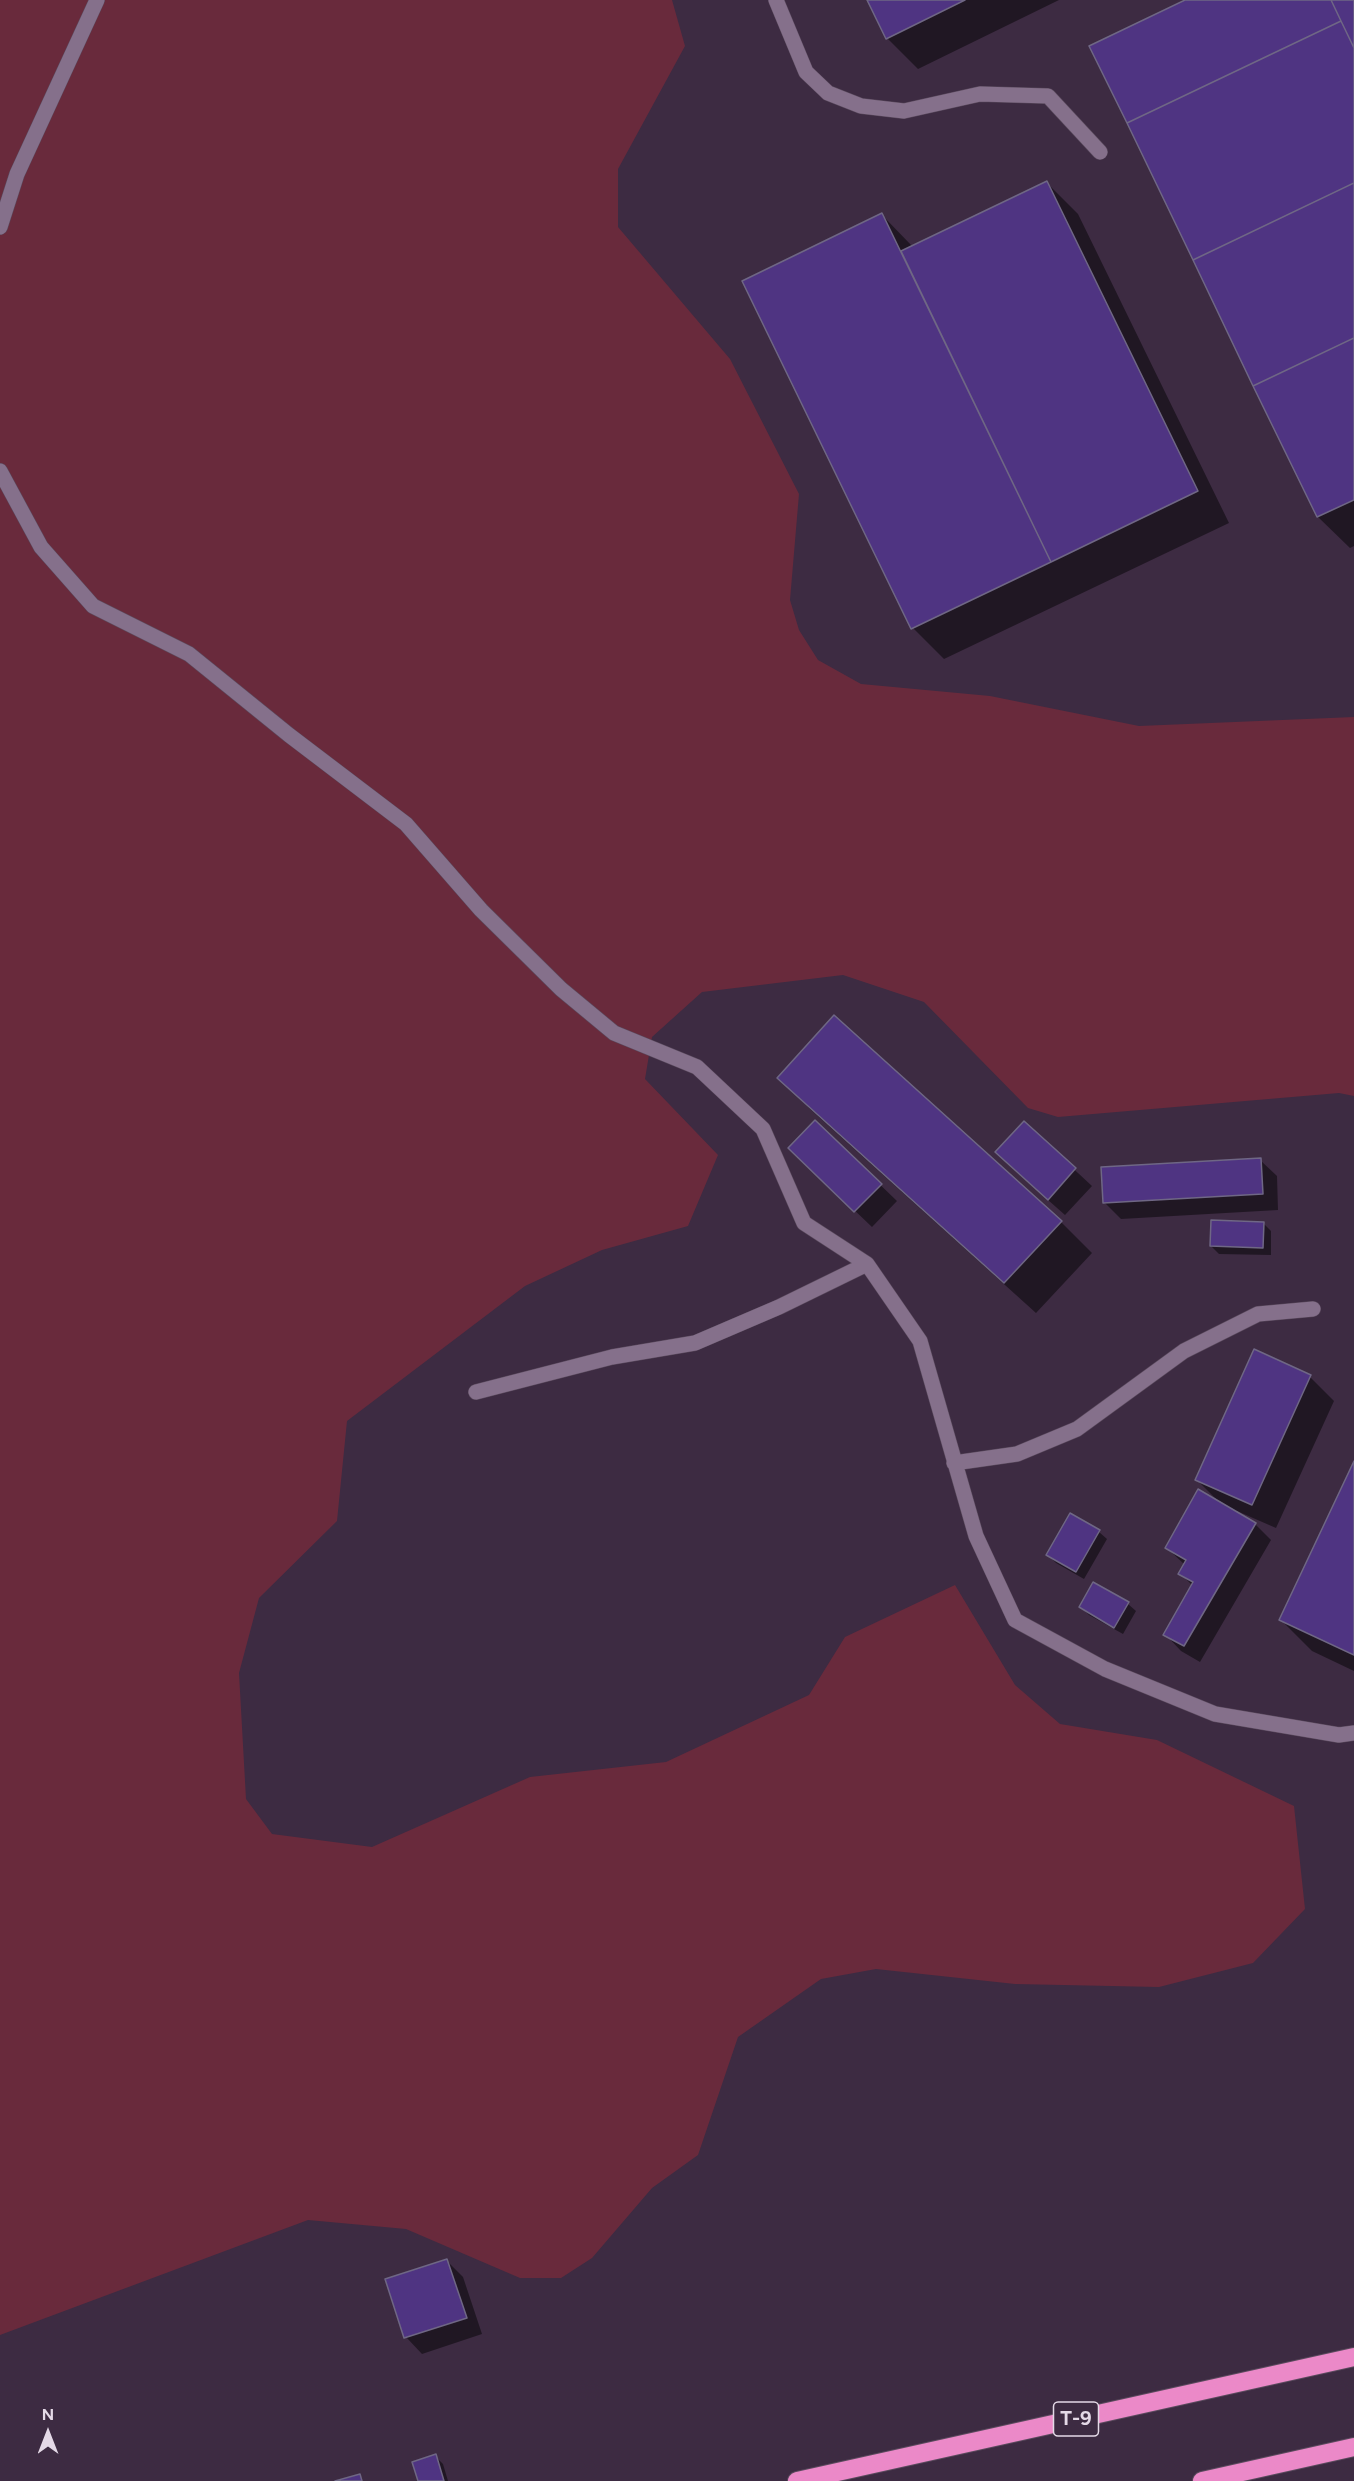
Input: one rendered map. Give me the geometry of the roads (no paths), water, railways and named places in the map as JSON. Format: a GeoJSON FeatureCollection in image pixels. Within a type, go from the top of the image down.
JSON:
{"type":"FeatureCollection","features":[{"type":"Feature","properties":{"kind":"highway","name":"T-9"},"geometry":{"type":"LineString","coordinates":[[797,2481],[1354,2357]]}},
{"type":"Feature","properties":{"kind":"highway"},"geometry":{"type":"LineString","coordinates":[[1202,2481],[1354,2447]]}},
{"type":"Feature","properties":{"kind":"lane"},"geometry":{"type":"LineString","coordinates":[[0,227],[17,174],[97,0]]}},
{"type":"Feature","properties":{"kind":"lane"},"geometry":{"type":"LineString","coordinates":[[776,0],[806,72],[828,93],[861,106],[904,111],[980,94],[1048,96],[1100,152]]}},
{"type":"Feature","properties":{"kind":"lane"},"geometry":{"type":"LineString","coordinates":[[0,471],[41,547],[93,606],[189,654],[289,735],[406,824],[482,910],[561,989],[614,1033],[697,1067],[763,1129],[804,1223],[867,1264],[921,1341],[976,1536],[1016,1620],[1105,1669],[1215,1714],[1339,1735],[1354,1733]]}},
{"type":"Feature","properties":{"kind":"lane"},"geometry":{"type":"LineString","coordinates":[[476,1392],[612,1356],[695,1343],[779,1307],[867,1264]]}},
{"type":"Feature","properties":{"kind":"lane"},"geometry":{"type":"LineString","coordinates":[[954,1463],[1017,1454],[1077,1428],[1132,1391],[1184,1351],[1258,1314],[1313,1309]]}}]}
